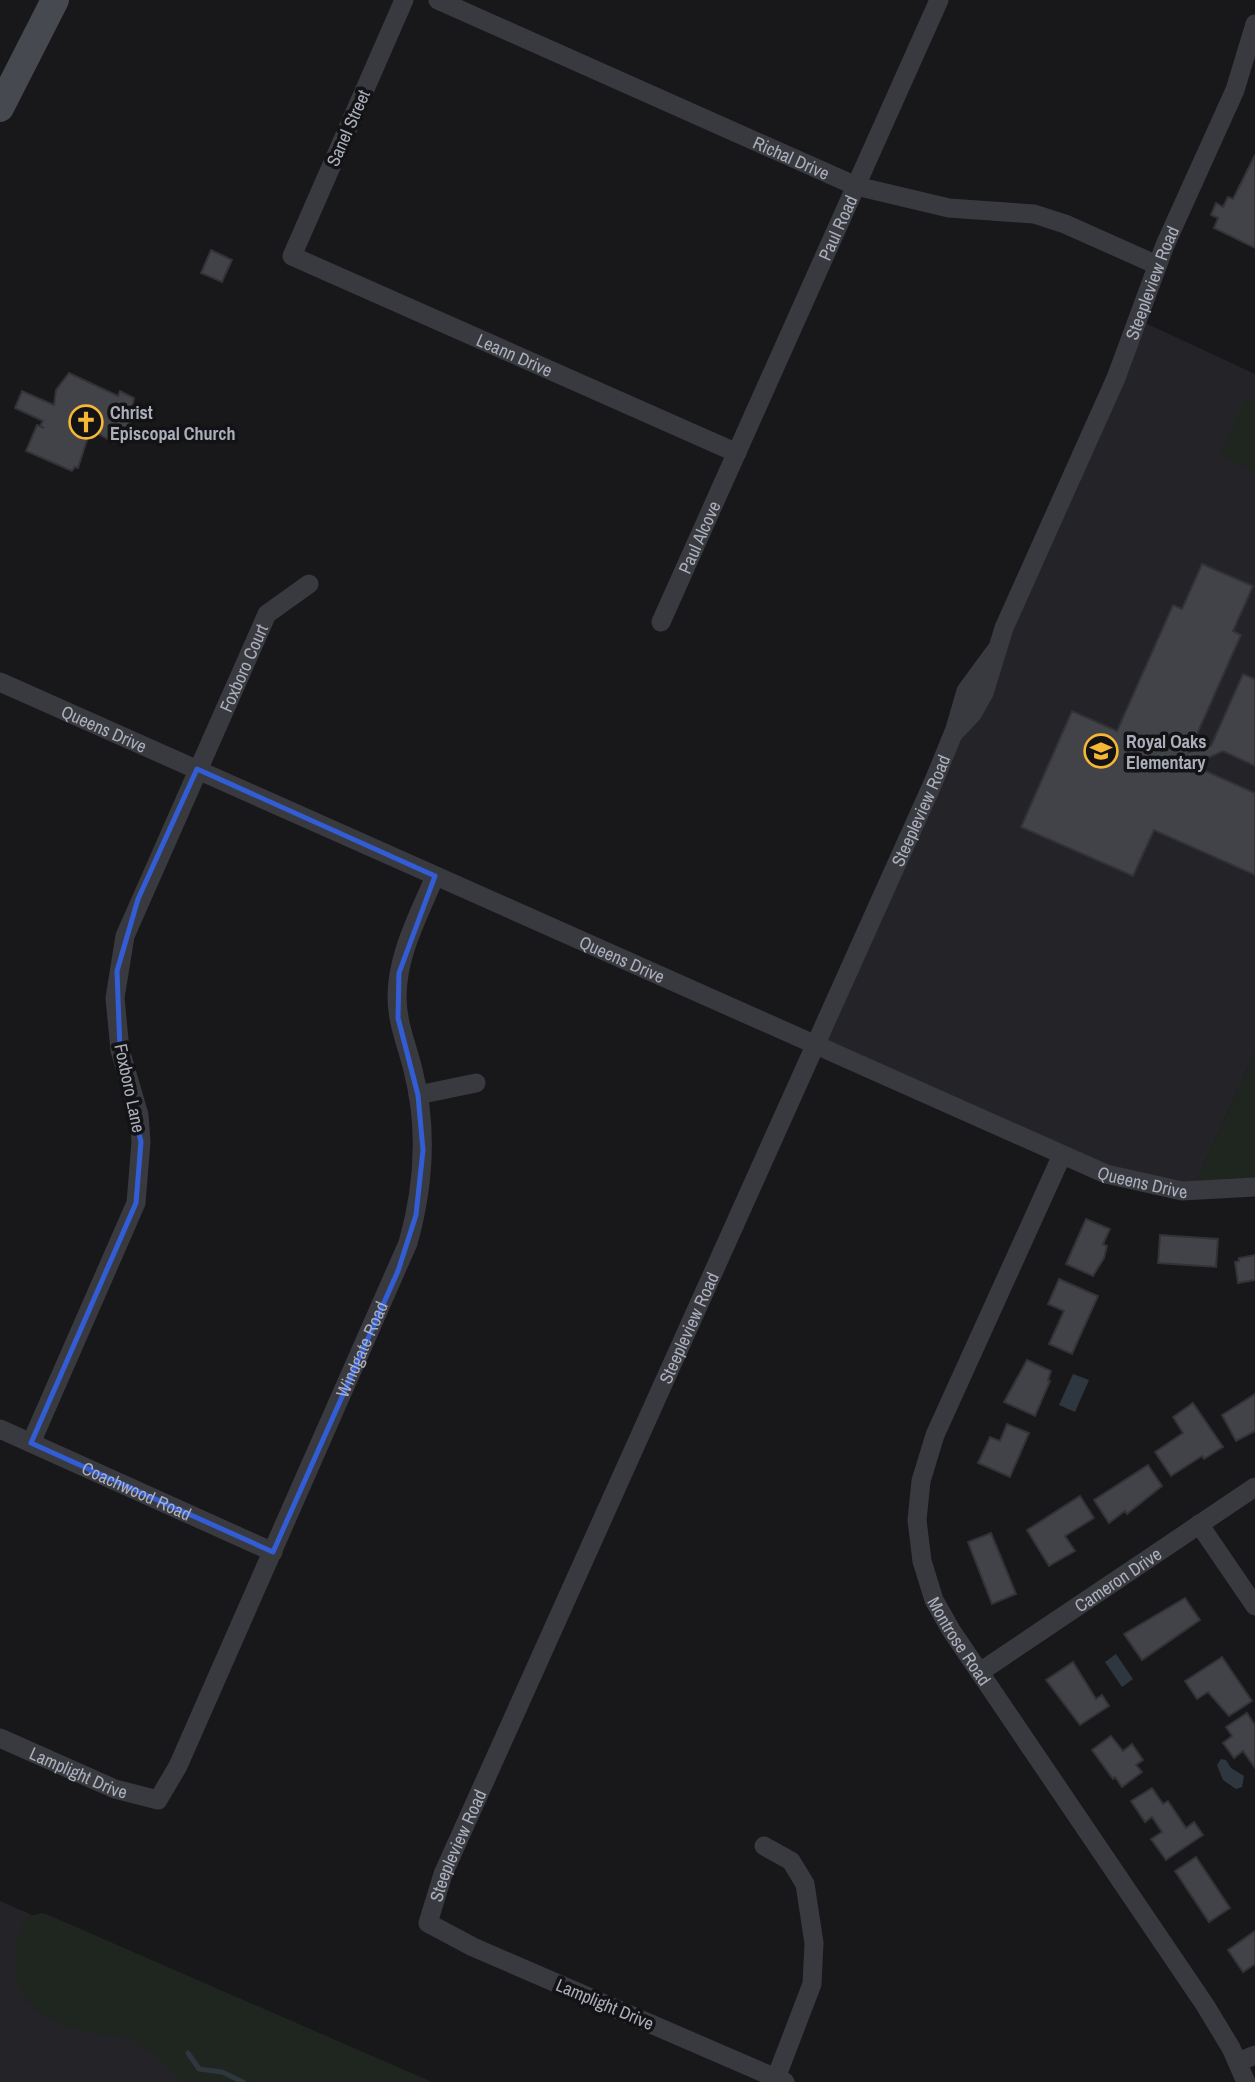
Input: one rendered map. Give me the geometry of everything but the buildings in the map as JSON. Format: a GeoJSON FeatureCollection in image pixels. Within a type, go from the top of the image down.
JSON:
{"type":"FeatureCollection","features":[{"type":"Feature","properties":{"kind":"street"},"geometry":{"type":"LineString","coordinates":[[0,108],[55,0]]}},
{"type":"Feature","properties":{"kind":"street","name":"Sanel Street"},"geometry":{"type":"LineString","coordinates":[[292,256],[404,0]]}},
{"type":"Feature","properties":{"kind":"street","name":"Richal Drive"},"geometry":{"type":"LineString","coordinates":[[438,0],[856,186],[948,208],[1034,214],[1065,224],[1157,265]]}},
{"type":"Feature","properties":{"kind":"street","name":"Paul Road"},"geometry":{"type":"LineString","coordinates":[[737,453],[939,0]]}},
{"type":"Feature","properties":{"kind":"street","name":"Steepleview Road"},"geometry":{"type":"LineString","coordinates":[[428,1923],[443,1874],[953,734],[968,685],[996,650],[1121,366],[1157,265],[1241,71],[1255,24]]}},
{"type":"Feature","properties":{"kind":"street","name":"Steepleview Road"},"geometry":{"type":"LineString","coordinates":[[1241,71],[1255,54]]}},
{"type":"Feature","properties":{"kind":"street","name":"Leann Drive"},"geometry":{"type":"LineString","coordinates":[[292,256],[737,453]]}},
{"type":"Feature","properties":{"kind":"street","name":"Paul Alcove"},"geometry":{"type":"LineString","coordinates":[[661,622],[737,453]]}},
{"type":"Feature","properties":{"kind":"street","name":"Foxboro Court"},"geometry":{"type":"LineString","coordinates":[[197,769],[267,614],[309,584]]}},
{"type":"Feature","properties":{"kind":"street","name":"Queens Drive"},"geometry":{"type":"LineString","coordinates":[[0,682],[1119,1178],[1170,1190],[1204,1191],[1255,1187]]}},
{"type":"Feature","properties":{"kind":"street","name":"Foxboro Lane"},"geometry":{"type":"LineString","coordinates":[[31,1443],[136,1203],[142,1142],[138,1115],[120,1050],[115,998],[117,971],[124,936],[138,899],[197,769]]}},
{"type":"Feature","properties":{"kind":"street","name":"Windgate Road"},"geometry":{"type":"LineString","coordinates":[[158,1800],[178,1766],[408,1243],[416,1215],[424,1150],[418,1095],[398,1018],[397,996],[404,951],[435,876]]}},
{"type":"Feature","properties":{"kind":"street"},"geometry":{"type":"LineString","coordinates":[[418,1095],[476,1083]]}},
{"type":"Feature","properties":{"kind":"street","name":"Montrose Road"},"geometry":{"type":"LineString","coordinates":[[1062,1155],[935,1435],[921,1481],[918,1531],[927,1581],[943,1617],[1205,2005],[1247,2058],[1245,2082]]}},
{"type":"Feature","properties":{"kind":"street","name":"Coachwood Road"},"geometry":{"type":"LineString","coordinates":[[0,1429],[273,1552]]}},
{"type":"Feature","properties":{"kind":"street","name":"Cameron Drive"},"geometry":{"type":"LineString","coordinates":[[980,1672],[1255,1487]]}},
{"type":"Feature","properties":{"kind":"street"},"geometry":{"type":"LineString","coordinates":[[1199,1524],[1255,1606]]}},
{"type":"Feature","properties":{"kind":"street","name":"Lamplight Drive"},"geometry":{"type":"LineString","coordinates":[[0,1738],[115,1789],[158,1800]]}},
{"type":"Feature","properties":{"kind":"street"},"geometry":{"type":"LineString","coordinates":[[764,1846],[791,1861],[805,1884],[814,1943],[812,1984],[780,2080]]}},
{"type":"Feature","properties":{"kind":"street","name":"Lamplight Drive"},"geometry":{"type":"LineString","coordinates":[[428,1923],[474,1947],[780,2080]]}},
{"type":"Feature","properties":{"kind":"highlighted area"},"geometry":{"type":"Polygon","coordinates":[[[197,769],[435,876],[399,973],[398,1018],[418,1095],[423,1150],[416,1215],[398,1271],[273,1552],[31,1443],[136,1203],[141,1142],[120,1050],[117,971],[138,899],[197,769]]]}},
{"type":"Feature","properties":{"kind":"shaded area","name":"Royal Oaks Elementary"},"geometry":{"type":"Polygon","coordinates":[[[1139,320],[1255,374],[1255,1052],[1192,1191],[1158,1188],[816,1044],[1139,320]]]}},
{"type":"Feature","properties":{"kind":"shaded area"},"geometry":{"type":"Polygon","coordinates":[[[1245,399],[1255,403],[1255,471],[1220,455],[1245,399]]]}},
{"type":"Feature","properties":{"kind":"shaded area"},"geometry":{"type":"Polygon","coordinates":[[[1255,1052],[1255,1187],[1192,1191],[1255,1052]]]}},
{"type":"Feature","properties":{"kind":"shaded area"},"geometry":{"type":"Polygon","coordinates":[[[1073,1374],[1089,1380],[1075,1412],[1059,1405],[1073,1374]]]}},
{"type":"Feature","properties":{"kind":"shaded area"},"geometry":{"type":"Polygon","coordinates":[[[1116,1654],[1133,1679],[1122,1687],[1105,1662],[1116,1654]]]}},
{"type":"Feature","properties":{"kind":"shaded area"},"geometry":{"type":"Polygon","coordinates":[[[1221,1759],[1226,1760],[1231,1768],[1244,1776],[1242,1787],[1236,1789],[1223,1780],[1217,1765],[1221,1759]]]}},
{"type":"Feature","properties":{"kind":"shaded area"},"geometry":{"type":"Polygon","coordinates":[[[0,1901],[414,2082],[0,2082],[0,1901]]]}},
{"type":"Feature","properties":{"kind":"shaded area"},"geometry":{"type":"Polygon","coordinates":[[[41,1913],[432,2082],[182,2082],[158,2057],[128,2039],[64,2025],[46,2017],[32,2006],[22,1994],[16,1979],[15,1962],[25,1918],[41,1913]]]}},
{"type":"Feature","properties":{"kind":"waterway"},"geometry":{"type":"LineString","coordinates":[[188,2053],[199,2069],[222,2072],[243,2082]]}},
{"type":"Feature","properties":{"kind":"place","name":"Christ Episcopal Church"},"geometry":{"type":"Point","coordinates":[86,422]}},
{"type":"Feature","properties":{"kind":"place","name":"Royal Oaks Elementary"},"geometry":{"type":"Point","coordinates":[1101,751]}}]}
